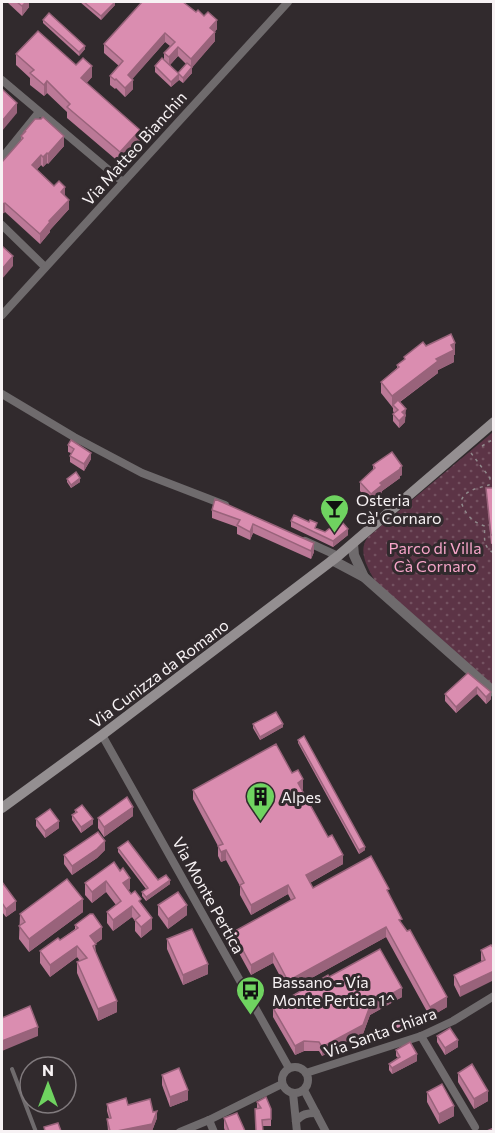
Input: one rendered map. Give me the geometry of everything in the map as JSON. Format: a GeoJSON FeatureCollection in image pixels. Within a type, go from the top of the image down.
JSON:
{"type":"FeatureCollection","features":[{"type":"Feature","properties":{"kind":"main road","name":"Via Cunizza da Romano"},"geometry":{"type":"LineString","coordinates":[[2,808],[353,544],[494,422]]}},
{"type":"Feature","properties":{"kind":"street","name":"Via Matteo Bianchin"},"geometry":{"type":"LineString","coordinates":[[2,315],[288,2]]}},
{"type":"Feature","properties":{"kind":"street"},"geometry":{"type":"LineString","coordinates":[[2,80],[123,182]]}},
{"type":"Feature","properties":{"kind":"street"},"geometry":{"type":"LineString","coordinates":[[2,158],[39,112]]}},
{"type":"Feature","properties":{"kind":"street"},"geometry":{"type":"LineString","coordinates":[[2,225],[45,267]]}},
{"type":"Feature","properties":{"kind":"street"},"geometry":{"type":"LineString","coordinates":[[2,394],[74,437],[142,473],[238,510]]}},
{"type":"Feature","properties":{"kind":"street"},"geometry":{"type":"LineString","coordinates":[[299,538],[364,577],[494,692]]}},
{"type":"Feature","properties":{"kind":"street"},"geometry":{"type":"LineString","coordinates":[[353,544],[353,551],[364,577]]}},
{"type":"Feature","properties":{"kind":"street"},"geometry":{"type":"LineString","coordinates":[[335,558],[356,560]]}},
{"type":"Feature","properties":{"kind":"street","name":"Via Monte Pertica"},"geometry":{"type":"LineString","coordinates":[[102,735],[289,1068]]}},
{"type":"Feature","properties":{"kind":"street","name":"Via Santa Chiara"},"geometry":{"type":"LineString","coordinates":[[306,1073],[421,1036],[453,1021],[494,996]]}},
{"type":"Feature","properties":{"kind":"street"},"geometry":{"type":"LineString","coordinates":[[421,1036],[475,1127]]}},
{"type":"Feature","properties":{"kind":"street"},"geometry":{"type":"LineString","coordinates":[[289,1068],[301,1068],[306,1073],[308,1081],[304,1090],[300,1092],[293,1093],[286,1090],[282,1084],[283,1075],[289,1068]]}},
{"type":"Feature","properties":{"kind":"street"},"geometry":{"type":"LineString","coordinates":[[180,1131],[209,1120],[282,1084]]}},
{"type":"Feature","properties":{"kind":"street"},"geometry":{"type":"LineString","coordinates":[[304,1090],[326,1131]]}},
{"type":"Feature","properties":{"kind":"street"},"geometry":{"type":"LineString","coordinates":[[293,1093],[297,1131]]}},
{"type":"Feature","properties":{"kind":"street"},"geometry":{"type":"LineString","coordinates":[[296,1121],[306,1113],[316,1113]]}},
{"type":"Feature","properties":{"kind":"street"},"geometry":{"type":"LineString","coordinates":[[209,1120],[214,1131]]}},
{"type":"Feature","properties":{"kind":"lane"},"geometry":{"type":"LineString","coordinates":[[12,1069],[36,1131]]}},
{"type":"Feature","properties":{"kind":"path"},"geometry":{"type":"LineString","coordinates":[[489,485],[490,478],[471,453],[494,439]]}},
{"type":"Feature","properties":{"kind":"path"},"geometry":{"type":"LineString","coordinates":[[489,485],[494,488]]}},
{"type":"Feature","properties":{"kind":"path"},"geometry":{"type":"LineString","coordinates":[[489,485],[469,492],[460,501],[463,510],[477,524],[485,526],[484,543],[488,550],[494,553]]}},
{"type":"Feature","properties":{"kind":"green space","name":"Parco di Villa Cà Cornaro"},"geometry":{"type":"Polygon","coordinates":[[[493,432],[493,687],[375,581],[369,571],[363,548],[368,537],[493,432]]]}},
{"type":"Feature","properties":{"kind":"building"},"geometry":{"type":"Polygon","coordinates":[[[84,2],[115,2],[101,16],[84,2]]]}},
{"type":"Feature","properties":{"kind":"building"},"geometry":{"type":"Polygon","coordinates":[[[142,2],[183,2],[204,16],[208,12],[217,20],[210,28],[215,32],[191,59],[178,47],[169,57],[164,53],[175,42],[165,33],[128,75],[133,80],[125,88],[110,76],[123,61],[104,44],[142,2]]]}},
{"type":"Feature","properties":{"kind":"building"},"geometry":{"type":"Polygon","coordinates":[[[49,13],[85,46],[79,52],[43,20],[49,13]]]}},
{"type":"Feature","properties":{"kind":"building"},"geometry":{"type":"Polygon","coordinates":[[[38,31],[76,65],[83,58],[92,66],[81,78],[140,130],[120,152],[67,107],[70,104],[47,81],[44,85],[30,73],[34,70],[16,54],[38,31]]]}},
{"type":"Feature","properties":{"kind":"building"},"geometry":{"type":"Polygon","coordinates":[[[162,58],[178,73],[187,63],[192,67],[183,78],[179,74],[171,82],[155,66],[162,58]]]}},
{"type":"Feature","properties":{"kind":"building"},"geometry":{"type":"Polygon","coordinates":[[[2,89],[17,103],[2,121],[2,89]]]}},
{"type":"Feature","properties":{"kind":"building"},"geometry":{"type":"Polygon","coordinates":[[[43,117],[64,136],[48,154],[43,157],[41,155],[32,165],[54,186],[59,181],[65,187],[61,192],[69,200],[40,234],[5,203],[2,204],[2,162],[23,138],[21,136],[35,119],[43,117]]]}},
{"type":"Feature","properties":{"kind":"building"},"geometry":{"type":"Polygon","coordinates":[[[2,246],[13,256],[2,269],[2,246]]]}},
{"type":"Feature","properties":{"kind":"building"},"geometry":{"type":"Polygon","coordinates":[[[451,334],[455,343],[451,345],[454,350],[436,359],[438,361],[392,396],[381,382],[399,367],[397,365],[405,359],[404,357],[423,342],[426,346],[451,334]]]}},
{"type":"Feature","properties":{"kind":"building"},"geometry":{"type":"Polygon","coordinates":[[[398,400],[406,409],[402,412],[405,415],[399,421],[393,414],[398,410],[393,405],[398,400]]]}},
{"type":"Feature","properties":{"kind":"building"},"geometry":{"type":"Polygon","coordinates":[[[71,440],[91,453],[84,464],[70,456],[74,449],[68,445],[71,440]]]}},
{"type":"Feature","properties":{"kind":"building"},"geometry":{"type":"Polygon","coordinates":[[[392,452],[402,466],[380,483],[382,485],[371,494],[360,482],[375,468],[373,465],[392,452]]]}},
{"type":"Feature","properties":{"kind":"building"},"geometry":{"type":"Polygon","coordinates":[[[76,472],[80,478],[71,485],[67,479],[76,472]]]}},
{"type":"Feature","properties":{"kind":"building"},"geometry":{"type":"Polygon","coordinates":[[[486,488],[494,488],[494,535],[491,535],[486,488]]]}},
{"type":"Feature","properties":{"kind":"building"},"geometry":{"type":"Polygon","coordinates":[[[215,499],[314,543],[311,551],[253,524],[250,532],[237,525],[240,520],[212,510],[215,499]]]}},
{"type":"Feature","properties":{"kind":"building"},"geometry":{"type":"Polygon","coordinates":[[[294,515],[317,523],[315,528],[325,532],[335,524],[340,526],[343,523],[348,529],[333,541],[291,521],[294,515]]]}},
{"type":"Feature","properties":{"kind":"building"},"geometry":{"type":"Polygon","coordinates":[[[468,673],[491,692],[486,697],[477,687],[456,707],[445,694],[468,673]]]}},
{"type":"Feature","properties":{"kind":"building"},"geometry":{"type":"Polygon","coordinates":[[[276,712],[283,724],[260,737],[253,724],[276,712]]]}},
{"type":"Feature","properties":{"kind":"building"},"geometry":{"type":"Polygon","coordinates":[[[304,736],[365,847],[359,850],[298,740],[304,736]]]}},
{"type":"Feature","properties":{"kind":"building"},"geometry":{"type":"Polygon","coordinates":[[[276,744],[292,773],[298,770],[303,779],[298,783],[328,837],[332,835],[343,855],[306,875],[313,888],[371,856],[389,889],[387,890],[402,919],[399,920],[407,931],[410,930],[447,997],[430,1007],[386,927],[288,981],[273,953],[251,965],[233,932],[295,898],[288,885],[251,905],[240,885],[244,883],[226,850],[221,852],[218,846],[223,844],[193,790],[276,744]]]}},
{"type":"Feature","properties":{"kind":"building"},"geometry":{"type":"Polygon","coordinates":[[[127,797],[133,807],[104,827],[98,818],[127,797]]]}},
{"type":"Feature","properties":{"kind":"building"},"geometry":{"type":"Polygon","coordinates":[[[82,805],[93,819],[81,827],[72,815],[82,805]]]}},
{"type":"Feature","properties":{"kind":"building"},"geometry":{"type":"Polygon","coordinates":[[[50,809],[59,821],[45,831],[36,819],[50,809]]]}},
{"type":"Feature","properties":{"kind":"building"},"geometry":{"type":"Polygon","coordinates":[[[98,832],[105,841],[72,866],[64,855],[98,832]]]}},
{"type":"Feature","properties":{"kind":"building"},"geometry":{"type":"Polygon","coordinates":[[[128,841],[158,880],[166,875],[170,880],[146,897],[142,892],[148,888],[118,848],[128,841]]]}},
{"type":"Feature","properties":{"kind":"building"},"geometry":{"type":"Polygon","coordinates":[[[114,862],[120,871],[123,868],[130,878],[123,883],[131,894],[135,891],[141,899],[139,901],[152,918],[141,927],[135,920],[140,916],[132,906],[113,920],[107,912],[121,901],[106,881],[92,892],[85,883],[114,862]]]}},
{"type":"Feature","properties":{"kind":"building"},"geometry":{"type":"Polygon","coordinates":[[[67,879],[83,899],[29,939],[19,926],[25,922],[20,914],[67,879]]]}},
{"type":"Feature","properties":{"kind":"building"},"geometry":{"type":"Polygon","coordinates":[[[2,882],[16,901],[6,909],[2,903],[2,882]]]}},
{"type":"Feature","properties":{"kind":"building"},"geometry":{"type":"Polygon","coordinates":[[[178,892],[187,905],[168,919],[158,905],[178,892]]]}},
{"type":"Feature","properties":{"kind":"building"},"geometry":{"type":"Polygon","coordinates":[[[93,914],[102,927],[90,936],[96,944],[93,946],[117,1001],[98,1009],[77,962],[87,958],[77,946],[50,965],[40,951],[58,938],[60,940],[78,928],[75,925],[93,914]]]}},
{"type":"Feature","properties":{"kind":"building"},"geometry":{"type":"Polygon","coordinates":[[[192,929],[208,964],[183,975],[167,939],[192,929]]]}},
{"type":"Feature","properties":{"kind":"building"},"geometry":{"type":"Polygon","coordinates":[[[491,945],[494,949],[494,971],[460,987],[454,975],[485,960],[481,950],[491,945]]]}},
{"type":"Feature","properties":{"kind":"building"},"geometry":{"type":"Polygon","coordinates":[[[380,949],[402,988],[370,1006],[363,1025],[322,1047],[319,1042],[304,1041],[295,1046],[273,1008],[281,1003],[282,1005],[293,998],[292,996],[328,975],[329,977],[380,949]]]}},
{"type":"Feature","properties":{"kind":"building"},"geometry":{"type":"Polygon","coordinates":[[[30,1006],[38,1027],[2,1041],[2,1018],[30,1006]]]}},
{"type":"Feature","properties":{"kind":"building"},"geometry":{"type":"Polygon","coordinates":[[[401,1019],[404,1026],[393,1030],[391,1023],[401,1019]]]}},
{"type":"Feature","properties":{"kind":"building"},"geometry":{"type":"Polygon","coordinates":[[[450,1028],[458,1040],[445,1048],[437,1036],[450,1028]]]}},
{"type":"Feature","properties":{"kind":"building"},"geometry":{"type":"Polygon","coordinates":[[[410,1042],[417,1054],[392,1068],[389,1064],[400,1057],[396,1050],[410,1042]]]}},
{"type":"Feature","properties":{"kind":"building"},"geometry":{"type":"Polygon","coordinates":[[[472,1064],[488,1091],[474,1099],[458,1073],[472,1064]]]}},
{"type":"Feature","properties":{"kind":"building"},"geometry":{"type":"Polygon","coordinates":[[[179,1068],[188,1090],[170,1097],[162,1075],[179,1068]]]}},
{"type":"Feature","properties":{"kind":"building"},"geometry":{"type":"Polygon","coordinates":[[[442,1084],[454,1106],[439,1114],[427,1092],[442,1084]]]}},
{"type":"Feature","properties":{"kind":"building"},"geometry":{"type":"Polygon","coordinates":[[[266,1097],[271,1109],[271,1119],[262,1120],[263,1131],[256,1131],[255,1109],[261,1108],[257,1102],[266,1097]]]}},
{"type":"Feature","properties":{"kind":"building"},"geometry":{"type":"Polygon","coordinates":[[[126,1098],[128,1105],[150,1099],[153,1112],[157,1111],[152,1124],[110,1131],[107,1119],[111,1118],[107,1104],[126,1098]]]}},
{"type":"Feature","properties":{"kind":"building"},"geometry":{"type":"Polygon","coordinates":[[[237,1113],[245,1131],[229,1131],[224,1118],[237,1113]]]}},
{"type":"Feature","properties":{"kind":"building"},"geometry":{"type":"Polygon","coordinates":[[[58,1123],[61,1131],[45,1131],[44,1127],[58,1123]]]}},
{"type":"Feature","properties":{"kind":"place","name":"Osteria Cà' Cornaro"},"geometry":{"type":"Point","coordinates":[335,534]}},
{"type":"Feature","properties":{"kind":"place","name":"Alpes"},"geometry":{"type":"Point","coordinates":[260,822]}},
{"type":"Feature","properties":{"kind":"place","name":"Bassano - Via Monte Pertica 1^"},"geometry":{"type":"Point","coordinates":[251,1016]}}]}
